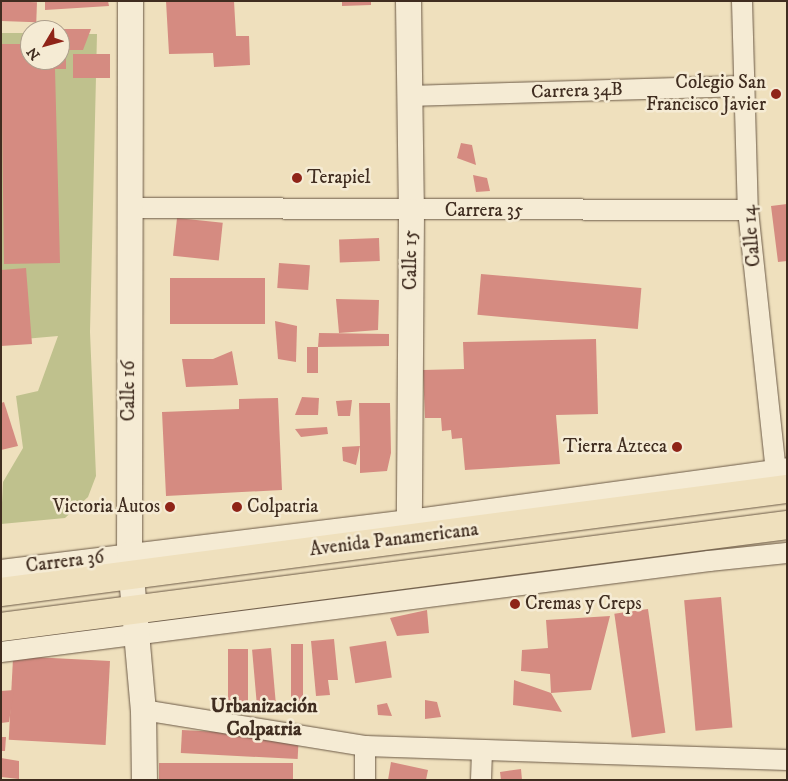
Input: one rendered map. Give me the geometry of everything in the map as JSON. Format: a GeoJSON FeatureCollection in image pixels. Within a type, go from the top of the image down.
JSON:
{"type":"FeatureCollection","features":[{"type":"Feature","properties":{"kind":"main road","name":"Avenida Panamericana"},"geometry":{"type":"LineString","coordinates":[[1,592],[130,564],[783,476]]}},
{"type":"Feature","properties":{"kind":"main road","name":"Avenida Panamericana"},"geometry":{"type":"LineString","coordinates":[[1,627],[135,623],[787,525]]}},
{"type":"Feature","properties":{"kind":"street","name":"Calle 16"},"geometry":{"type":"LineString","coordinates":[[130,1],[130,564],[143,710],[144,780]]}},
{"type":"Feature","properties":{"kind":"street","name":"Calle 15"},"geometry":{"type":"LineString","coordinates":[[408,1],[411,211],[409,520]]}},
{"type":"Feature","properties":{"kind":"street","name":"Calle 14"},"geometry":{"type":"LineString","coordinates":[[742,1],[748,210],[783,476]]}},
{"type":"Feature","properties":{"kind":"street","name":"Carrera 34B"},"geometry":{"type":"LineString","coordinates":[[410,96],[744,86]]}},
{"type":"Feature","properties":{"kind":"street","name":"Carrera 35"},"geometry":{"type":"LineString","coordinates":[[130,208],[411,211],[748,210]]}},
{"type":"Feature","properties":{"kind":"street","name":"Carrera 36"},"geometry":{"type":"LineString","coordinates":[[1,570],[130,564],[409,520],[783,476]]}},
{"type":"Feature","properties":{"kind":"street"},"geometry":{"type":"LineString","coordinates":[[1,652],[135,623],[787,553]]}},
{"type":"Feature","properties":{"kind":"street"},"geometry":{"type":"LineString","coordinates":[[143,710],[365,746],[482,752],[787,760]]}},
{"type":"Feature","properties":{"kind":"street"},"geometry":{"type":"LineString","coordinates":[[365,746],[365,780]]}},
{"type":"Feature","properties":{"kind":"street"},"geometry":{"type":"LineString","coordinates":[[481,780],[482,752]]}},
{"type":"Feature","properties":{"kind":"green space"},"geometry":{"type":"Polygon","coordinates":[[[1,33],[20,33],[20,70],[70,70],[70,34],[97,34],[90,332],[96,476],[88,497],[65,518],[1,524],[3,482],[23,448],[16,396],[38,391],[58,336],[1,341],[1,33]]]}},
{"type":"Feature","properties":{"kind":"building"},"geometry":{"type":"Polygon","coordinates":[[[2,1],[37,2],[36,20],[20,20],[20,22],[1,21],[2,1]]]}},
{"type":"Feature","properties":{"kind":"building"},"geometry":{"type":"Polygon","coordinates":[[[45,1],[108,1],[109,6],[45,10],[45,1]]]}},
{"type":"Feature","properties":{"kind":"building"},"geometry":{"type":"Polygon","coordinates":[[[166,1],[234,1],[236,36],[249,36],[250,65],[214,67],[213,53],[169,54],[166,1]]]}},
{"type":"Feature","properties":{"kind":"building"},"geometry":{"type":"Polygon","coordinates":[[[342,1],[371,1],[371,5],[342,6],[342,1]]]}},
{"type":"Feature","properties":{"kind":"building"},"geometry":{"type":"Polygon","coordinates":[[[70,29],[91,29],[83,50],[70,50],[70,29]]]}},
{"type":"Feature","properties":{"kind":"building"},"geometry":{"type":"Polygon","coordinates":[[[1,44],[20,44],[20,70],[55,70],[60,263],[4,264],[1,44]]]}},
{"type":"Feature","properties":{"kind":"building"},"geometry":{"type":"Polygon","coordinates":[[[73,54],[110,54],[110,78],[73,78],[73,54]]]}},
{"type":"Feature","properties":{"kind":"building"},"geometry":{"type":"Polygon","coordinates":[[[461,143],[472,145],[476,165],[457,158],[461,143]]]}},
{"type":"Feature","properties":{"kind":"building"},"geometry":{"type":"Polygon","coordinates":[[[473,175],[487,178],[490,191],[476,192],[473,175]]]}},
{"type":"Feature","properties":{"kind":"building"},"geometry":{"type":"Polygon","coordinates":[[[787,204],[787,261],[778,262],[771,206],[787,204]]]}},
{"type":"Feature","properties":{"kind":"building"},"geometry":{"type":"Polygon","coordinates":[[[177,218],[223,223],[219,261],[173,256],[177,218]]]}},
{"type":"Feature","properties":{"kind":"building"},"geometry":{"type":"Polygon","coordinates":[[[379,238],[380,261],[340,262],[339,239],[379,238]]]}},
{"type":"Feature","properties":{"kind":"building"},"geometry":{"type":"Polygon","coordinates":[[[279,263],[310,265],[308,290],[277,288],[279,263]]]}},
{"type":"Feature","properties":{"kind":"building"},"geometry":{"type":"Polygon","coordinates":[[[26,268],[32,344],[1,346],[1,270],[26,268]]]}},
{"type":"Feature","properties":{"kind":"building"},"geometry":{"type":"Polygon","coordinates":[[[481,274],[641,288],[638,329],[477,315],[481,274]]]}},
{"type":"Feature","properties":{"kind":"building"},"geometry":{"type":"Polygon","coordinates":[[[170,278],[265,278],[265,324],[170,324],[170,278]]]}},
{"type":"Feature","properties":{"kind":"building"},"geometry":{"type":"Polygon","coordinates":[[[336,299],[379,300],[378,330],[339,333],[336,299]]]}},
{"type":"Feature","properties":{"kind":"building"},"geometry":{"type":"Polygon","coordinates":[[[275,321],[297,326],[296,362],[278,359],[275,321]]]}},
{"type":"Feature","properties":{"kind":"building"},"geometry":{"type":"Polygon","coordinates":[[[319,333],[389,334],[389,346],[318,347],[319,333]]]}},
{"type":"Feature","properties":{"kind":"building"},"geometry":{"type":"Polygon","coordinates":[[[596,339],[598,414],[556,415],[560,464],[465,470],[462,438],[452,439],[451,430],[442,431],[441,418],[425,418],[423,370],[464,369],[463,342],[596,339]]]}},
{"type":"Feature","properties":{"kind":"building"},"geometry":{"type":"Polygon","coordinates":[[[307,347],[318,347],[318,373],[307,373],[307,347]]]}},
{"type":"Feature","properties":{"kind":"building"},"geometry":{"type":"Polygon","coordinates":[[[232,351],[238,385],[186,387],[182,359],[213,359],[232,351]]]}},
{"type":"Feature","properties":{"kind":"building"},"geometry":{"type":"Polygon","coordinates":[[[302,397],[319,398],[318,415],[295,415],[302,397]]]}},
{"type":"Feature","properties":{"kind":"building"},"geometry":{"type":"Polygon","coordinates":[[[278,398],[282,490],[166,496],[162,412],[239,409],[239,399],[278,398]]]}},
{"type":"Feature","properties":{"kind":"building"},"geometry":{"type":"Polygon","coordinates":[[[352,400],[350,416],[338,416],[336,401],[352,400]]]}},
{"type":"Feature","properties":{"kind":"building"},"geometry":{"type":"Polygon","coordinates":[[[4,402],[18,446],[1,450],[1,403],[4,402]]]}},
{"type":"Feature","properties":{"kind":"building"},"geometry":{"type":"Polygon","coordinates":[[[359,403],[390,403],[391,453],[387,471],[360,473],[359,403]]]}},
{"type":"Feature","properties":{"kind":"building"},"geometry":{"type":"Polygon","coordinates":[[[327,427],[328,434],[301,437],[295,429],[327,427]]]}},
{"type":"Feature","properties":{"kind":"building"},"geometry":{"type":"Polygon","coordinates":[[[360,446],[356,465],[343,461],[342,447],[360,446]]]}},
{"type":"Feature","properties":{"kind":"building"},"geometry":{"type":"Polygon","coordinates":[[[721,597],[732,728],[696,731],[684,600],[721,597]]]}},
{"type":"Feature","properties":{"kind":"building"},"geometry":{"type":"Polygon","coordinates":[[[648,609],[665,733],[632,738],[614,614],[648,609]]]}},
{"type":"Feature","properties":{"kind":"building"},"geometry":{"type":"Polygon","coordinates":[[[427,610],[429,633],[397,636],[390,618],[427,610]]]}},
{"type":"Feature","properties":{"kind":"building"},"geometry":{"type":"Polygon","coordinates":[[[610,616],[591,690],[551,693],[550,674],[521,671],[522,650],[548,648],[546,620],[610,616]]]}},
{"type":"Feature","properties":{"kind":"building"},"geometry":{"type":"Polygon","coordinates":[[[334,639],[338,680],[328,680],[330,695],[316,696],[311,641],[334,639]]]}},
{"type":"Feature","properties":{"kind":"building"},"geometry":{"type":"Polygon","coordinates":[[[386,641],[392,678],[355,683],[349,647],[386,641]]]}},
{"type":"Feature","properties":{"kind":"building"},"geometry":{"type":"Polygon","coordinates":[[[291,644],[303,644],[303,704],[291,704],[291,644]]]}},
{"type":"Feature","properties":{"kind":"building"},"geometry":{"type":"Polygon","coordinates":[[[271,648],[276,705],[257,706],[252,650],[271,648]]]}},
{"type":"Feature","properties":{"kind":"building"},"geometry":{"type":"Polygon","coordinates":[[[228,649],[248,649],[248,704],[228,704],[228,649]]]}},
{"type":"Feature","properties":{"kind":"building"},"geometry":{"type":"Polygon","coordinates":[[[13,656],[110,661],[106,745],[9,740],[13,656]]]}},
{"type":"Feature","properties":{"kind":"building"},"geometry":{"type":"Polygon","coordinates":[[[514,680],[551,693],[562,712],[513,705],[514,680]]]}},
{"type":"Feature","properties":{"kind":"building"},"geometry":{"type":"Polygon","coordinates":[[[14,690],[9,722],[1,723],[1,691],[14,690]]]}},
{"type":"Feature","properties":{"kind":"building"},"geometry":{"type":"Polygon","coordinates":[[[425,700],[437,702],[441,717],[425,719],[425,700]]]}},
{"type":"Feature","properties":{"kind":"building"},"geometry":{"type":"Polygon","coordinates":[[[387,703],[392,716],[378,715],[377,705],[387,703]]]}},
{"type":"Feature","properties":{"kind":"building"},"geometry":{"type":"Polygon","coordinates":[[[182,730],[299,736],[298,759],[181,753],[182,730]]]}},
{"type":"Feature","properties":{"kind":"building"},"geometry":{"type":"Polygon","coordinates":[[[1,737],[6,737],[5,751],[1,751],[1,737]]]}},
{"type":"Feature","properties":{"kind":"building"},"geometry":{"type":"Polygon","coordinates":[[[1,758],[19,761],[19,779],[1,777],[1,758]]]}},
{"type":"Feature","properties":{"kind":"building"},"geometry":{"type":"Polygon","coordinates":[[[391,762],[428,770],[426,780],[388,780],[391,762]]]}},
{"type":"Feature","properties":{"kind":"building"},"geometry":{"type":"Polygon","coordinates":[[[159,763],[293,763],[293,780],[159,780],[159,763]]]}},
{"type":"Feature","properties":{"kind":"building"},"geometry":{"type":"Polygon","coordinates":[[[521,769],[522,780],[501,780],[500,772],[521,769]]]}},
{"type":"Feature","properties":{"kind":"place","name":"Colegio San Francisco Javier"},"geometry":{"type":"Point","coordinates":[776,94]}},
{"type":"Feature","properties":{"kind":"place","name":"Terapiel"},"geometry":{"type":"Point","coordinates":[297,178]}},
{"type":"Feature","properties":{"kind":"place","name":"Tierra Azteca"},"geometry":{"type":"Point","coordinates":[677,447]}},
{"type":"Feature","properties":{"kind":"place","name":"Victoria Autos"},"geometry":{"type":"Point","coordinates":[170,507]}},
{"type":"Feature","properties":{"kind":"place","name":"Colpatria"},"geometry":{"type":"Point","coordinates":[237,507]}},
{"type":"Feature","properties":{"kind":"place","name":"Cremas y Creps"},"geometry":{"type":"Point","coordinates":[515,604]}},
{"type":"Feature","properties":{"kind":"district","name":"Urbanización Colpatria"},"geometry":{"type":"Point","coordinates":[264,718]}}]}
